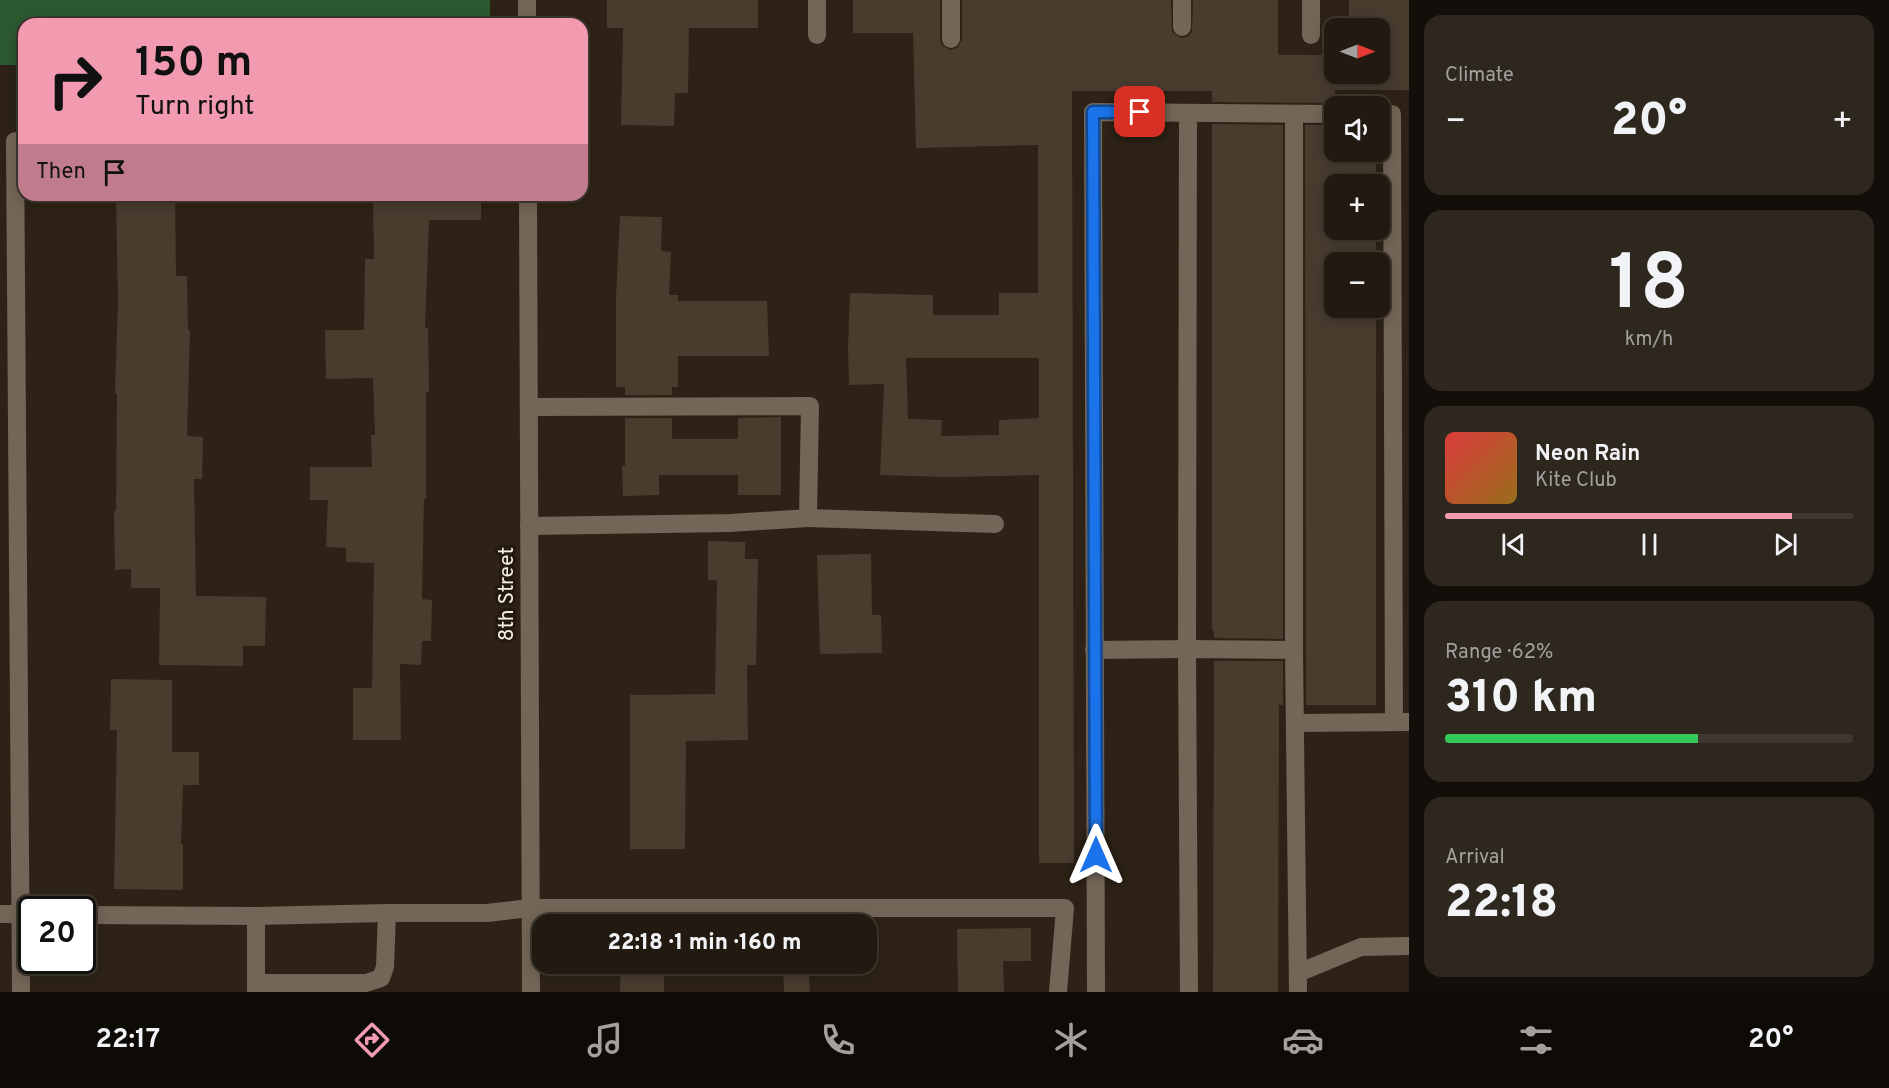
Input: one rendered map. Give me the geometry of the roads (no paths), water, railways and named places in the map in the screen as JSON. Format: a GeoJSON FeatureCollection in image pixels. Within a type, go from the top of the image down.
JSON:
{"type":"FeatureCollection","features":[{"type":"Feature","properties":{"kind":"street"},"geometry":{"type":"LineString","coordinates":[[527,0],[527,18]]}},
{"type":"Feature","properties":{"kind":"street"},"geometry":{"type":"LineString","coordinates":[[817,0],[817,34]]}},
{"type":"Feature","properties":{"kind":"street"},"geometry":{"type":"LineString","coordinates":[[951,0],[951,39]]}},
{"type":"Feature","properties":{"kind":"street"},"geometry":{"type":"LineString","coordinates":[[1182,0],[1182,27]]}},
{"type":"Feature","properties":{"kind":"street"},"geometry":{"type":"LineString","coordinates":[[1311,0],[1311,35]]}},
{"type":"Feature","properties":{"kind":"street"},"geometry":{"type":"LineString","coordinates":[[1096,992],[1093,112],[1324,114]]}},
{"type":"Feature","properties":{"kind":"street"},"geometry":{"type":"LineString","coordinates":[[1188,113],[1189,992]]}},
{"type":"Feature","properties":{"kind":"street"},"geometry":{"type":"LineString","coordinates":[[1294,114],[1294,650],[1298,992]]}},
{"type":"Feature","properties":{"kind":"street"},"geometry":{"type":"LineString","coordinates":[[1296,723],[1402,722],[1394,114]]}},
{"type":"Feature","properties":{"kind":"street"},"geometry":{"type":"LineString","coordinates":[[15,141],[26,896]]}},
{"type":"Feature","properties":{"kind":"street","name":"8th Street"},"geometry":{"type":"LineString","coordinates":[[528,201],[531,992]]}},
{"type":"Feature","properties":{"kind":"street"},"geometry":{"type":"LineString","coordinates":[[529,407],[810,406],[808,518]]}},
{"type":"Feature","properties":{"kind":"street"},"geometry":{"type":"LineString","coordinates":[[529,526],[730,524],[808,518],[995,524]]}},
{"type":"Feature","properties":{"kind":"street"},"geometry":{"type":"LineString","coordinates":[[1094,650],[1294,650]]}},
{"type":"Feature","properties":{"kind":"street"},"geometry":{"type":"LineString","coordinates":[[96,915],[487,913],[530,908],[1065,908],[1058,992]]}},
{"type":"Feature","properties":{"kind":"street"},"geometry":{"type":"LineString","coordinates":[[256,916],[256,987],[366,983],[381,978],[385,967],[387,913]]}},
{"type":"Feature","properties":{"kind":"street"},"geometry":{"type":"LineString","coordinates":[[0,914],[18,914]]}},
{"type":"Feature","properties":{"kind":"street"},"geometry":{"type":"LineString","coordinates":[[1298,973],[1361,947],[1409,946]]}},
{"type":"Feature","properties":{"kind":"street"},"geometry":{"type":"LineString","coordinates":[[21,992],[22,974]]}}]}
